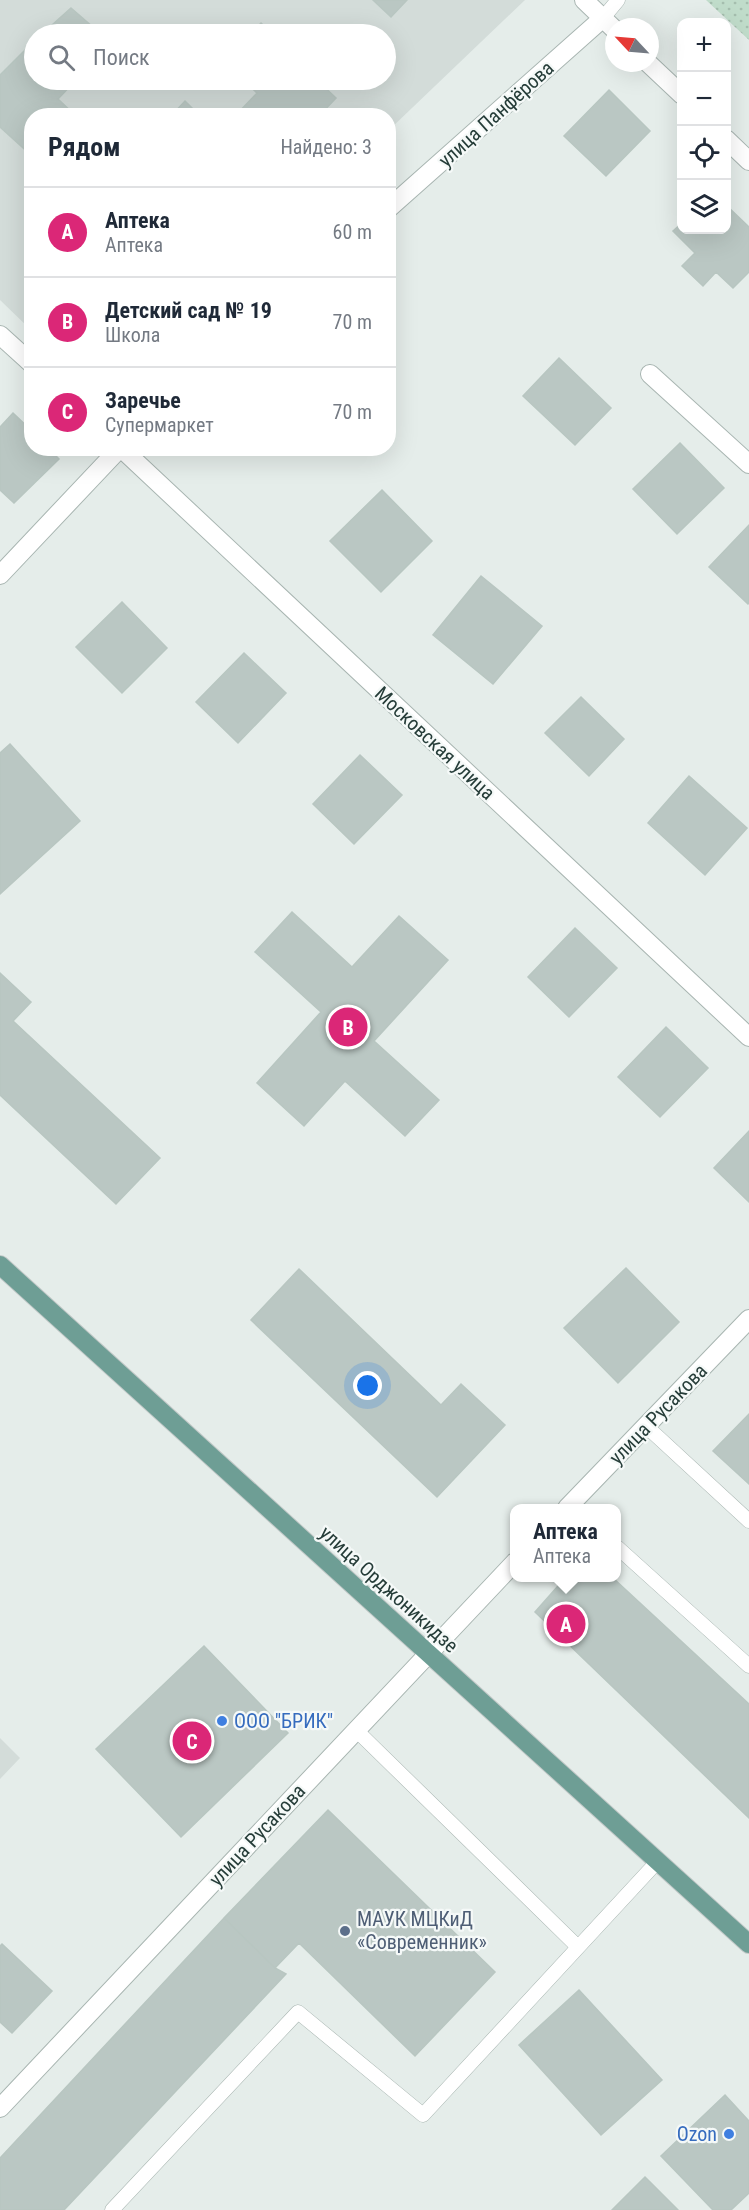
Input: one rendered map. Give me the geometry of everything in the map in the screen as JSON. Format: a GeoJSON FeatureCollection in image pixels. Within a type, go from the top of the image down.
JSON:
{"type":"FeatureCollection","features":[{"type":"Feature","properties":{"kind":"main road","name":"улица Орджоникидзе"},"geometry":{"type":"LineString","coordinates":[[0,1265],[749,1944]]}},
{"type":"Feature","properties":{"kind":"street"},"geometry":{"type":"LineString","coordinates":[[584,0],[605,21]]}},
{"type":"Feature","properties":{"kind":"street","name":"улица Панфёрова"},"geometry":{"type":"LineString","coordinates":[[396,202],[605,27]]}},
{"type":"Feature","properties":{"kind":"street"},"geometry":{"type":"LineString","coordinates":[[657,72],[677,91]]}},
{"type":"Feature","properties":{"kind":"street"},"geometry":{"type":"LineString","coordinates":[[731,144],[749,161]]}},
{"type":"Feature","properties":{"kind":"street"},"geometry":{"type":"LineString","coordinates":[[0,335],[24,357]]}},
{"type":"Feature","properties":{"kind":"street"},"geometry":{"type":"LineString","coordinates":[[651,374],[749,464]]}},
{"type":"Feature","properties":{"kind":"street"},"geometry":{"type":"LineString","coordinates":[[0,575],[112,456]]}},
{"type":"Feature","properties":{"kind":"street","name":"Московская улица"},"geometry":{"type":"LineString","coordinates":[[129,456],[749,1037]]}},
{"type":"Feature","properties":{"kind":"street","name":"улица Русакова"},"geometry":{"type":"LineString","coordinates":[[574,1504],[749,1319]]}},
{"type":"Feature","properties":{"kind":"street","name":"улица Русакова"},"geometry":{"type":"LineString","coordinates":[[0,2108],[510,1567]]}},
{"type":"Feature","properties":{"kind":"lane"},"geometry":{"type":"LineString","coordinates":[[610,18],[618,0]]}},
{"type":"Feature","properties":{"kind":"lane"},"geometry":{"type":"LineString","coordinates":[[646,1426],[749,1521]]}},
{"type":"Feature","properties":{"kind":"lane"},"geometry":{"type":"LineString","coordinates":[[621,1551],[749,1666]]}},
{"type":"Feature","properties":{"kind":"lane"},"geometry":{"type":"LineString","coordinates":[[356,1730],[578,1947]]}},
{"type":"Feature","properties":{"kind":"lane"},"geometry":{"type":"LineString","coordinates":[[112,2210],[298,2012],[423,2115],[657,1862]]}},
{"type":"Feature","properties":{"kind":"shaded area"},"geometry":{"type":"Polygon","coordinates":[[[0,0],[525,0],[396,123],[396,108],[24,108],[24,323],[0,300],[0,0]]]}},
{"type":"Feature","properties":{"kind":"shaded area"},"geometry":{"type":"Polygon","coordinates":[[[0,1738],[20,1758],[0,1779],[0,1738]]]}},
{"type":"Feature","properties":{"kind":"green space"},"geometry":{"type":"Polygon","coordinates":[[[706,0],[749,0],[749,40],[731,23],[731,18],[725,18],[706,0]]]}},
{"type":"Feature","properties":{"kind":"building"},"geometry":{"type":"Polygon","coordinates":[[[373,0],[407,0],[391,17],[373,0]]]}},
{"type":"Feature","properties":{"kind":"building"},"geometry":{"type":"Polygon","coordinates":[[[71,8],[89,24],[53,24],[71,8]]]}},
{"type":"Feature","properties":{"kind":"building"},"geometry":{"type":"Polygon","coordinates":[[[24,51],[24,90],[67,90],[58,99],[68,108],[24,108],[24,149],[0,127],[0,75],[24,51]]]}},
{"type":"Feature","properties":{"kind":"building"},"geometry":{"type":"Polygon","coordinates":[[[254,90],[328,90],[336,98],[327,108],[243,108],[257,93],[254,90]]]}},
{"type":"Feature","properties":{"kind":"building"},"geometry":{"type":"Polygon","coordinates":[[[609,90],[650,131],[606,176],[564,136],[609,90]]]}},
{"type":"Feature","properties":{"kind":"building"},"geometry":{"type":"Polygon","coordinates":[[[185,101],[192,108],[178,108],[185,101]]]}},
{"type":"Feature","properties":{"kind":"building"},"geometry":{"type":"Polygon","coordinates":[[[731,210],[749,227],[749,272],[733,288],[716,272],[703,286],[682,266],[695,253],[673,231],[677,227],[677,234],[731,234],[731,210]]]}},
{"type":"Feature","properties":{"kind":"building"},"geometry":{"type":"Polygon","coordinates":[[[559,358],[611,408],[575,445],[523,396],[559,358]]]}},
{"type":"Feature","properties":{"kind":"building"},"geometry":{"type":"Polygon","coordinates":[[[13,413],[24,423],[24,456],[56,456],[59,459],[14,503],[0,490],[0,427],[13,413]]]}},
{"type":"Feature","properties":{"kind":"building"},"geometry":{"type":"Polygon","coordinates":[[[680,443],[724,488],[677,534],[633,489],[680,443]]]}},
{"type":"Feature","properties":{"kind":"building"},"geometry":{"type":"Polygon","coordinates":[[[382,490],[432,541],[381,592],[330,541],[382,490]]]}},
{"type":"Feature","properties":{"kind":"building"},"geometry":{"type":"Polygon","coordinates":[[[749,525],[749,603],[748,604],[709,567],[749,525]]]}},
{"type":"Feature","properties":{"kind":"building"},"geometry":{"type":"Polygon","coordinates":[[[481,576],[542,626],[493,684],[433,635],[481,576]]]}},
{"type":"Feature","properties":{"kind":"building"},"geometry":{"type":"Polygon","coordinates":[[[122,602],[167,648],[122,693],[76,647],[122,602]]]}},
{"type":"Feature","properties":{"kind":"building"},"geometry":{"type":"Polygon","coordinates":[[[244,653],[286,693],[238,743],[196,702],[244,653]]]}},
{"type":"Feature","properties":{"kind":"building"},"geometry":{"type":"Polygon","coordinates":[[[581,697],[624,739],[589,776],[545,733],[581,697]]]}},
{"type":"Feature","properties":{"kind":"building"},"geometry":{"type":"Polygon","coordinates":[[[10,744],[80,821],[0,894],[0,753],[10,744]]]}},
{"type":"Feature","properties":{"kind":"building"},"geometry":{"type":"Polygon","coordinates":[[[360,755],[402,795],[354,844],[313,804],[360,755]]]}},
{"type":"Feature","properties":{"kind":"building"},"geometry":{"type":"Polygon","coordinates":[[[689,776],[747,828],[705,875],[648,823],[689,776]]]}},
{"type":"Feature","properties":{"kind":"building"},"geometry":{"type":"Polygon","coordinates":[[[292,912],[352,967],[399,916],[448,960],[374,1041],[439,1100],[405,1136],[345,1081],[304,1126],[257,1083],[321,1012],[255,952],[292,912]]]}},
{"type":"Feature","properties":{"kind":"building"},"geometry":{"type":"Polygon","coordinates":[[[575,928],[617,968],[569,1017],[528,977],[575,928]]]}},
{"type":"Feature","properties":{"kind":"building"},"geometry":{"type":"Polygon","coordinates":[[[0,973],[31,1002],[13,1021],[160,1158],[116,1204],[0,1095],[0,973]]]}},
{"type":"Feature","properties":{"kind":"building"},"geometry":{"type":"Polygon","coordinates":[[[666,1027],[708,1068],[660,1117],[618,1077],[666,1027]]]}},
{"type":"Feature","properties":{"kind":"building"},"geometry":{"type":"Polygon","coordinates":[[[749,1131],[749,1202],[714,1168],[749,1131]]]}},
{"type":"Feature","properties":{"kind":"building"},"geometry":{"type":"Polygon","coordinates":[[[626,1268],[679,1322],[618,1383],[564,1328],[626,1268]]]}},
{"type":"Feature","properties":{"kind":"building"},"geometry":{"type":"Polygon","coordinates":[[[299,1269],[441,1405],[461,1384],[505,1425],[437,1497],[251,1320],[299,1269]]]}},
{"type":"Feature","properties":{"kind":"building"},"geometry":{"type":"Polygon","coordinates":[[[749,1414],[749,1484],[713,1451],[749,1414]]]}},
{"type":"Feature","properties":{"kind":"building"},"geometry":{"type":"Polygon","coordinates":[[[561,1582],[617,1582],[749,1704],[749,1818],[535,1612],[561,1582]]]}},
{"type":"Feature","properties":{"kind":"building"},"geometry":{"type":"Polygon","coordinates":[[[204,1646],[288,1733],[181,1837],[96,1749],[204,1646]]]}},
{"type":"Feature","properties":{"kind":"building","name":"МАУК МЦКиД «Современник»"},"geometry":{"type":"Polygon","coordinates":[[[328,1810],[495,1972],[415,2056],[299,1943],[275,1968],[224,1918],[328,1810]]]}},
{"type":"Feature","properties":{"kind":"building"},"geometry":{"type":"Polygon","coordinates":[[[224,1918],[275,1968],[286,1974],[64,2210],[0,2210],[0,2158],[224,1918]]]}},
{"type":"Feature","properties":{"kind":"building"},"geometry":{"type":"Polygon","coordinates":[[[2,1944],[52,1991],[12,2033],[0,2022],[0,1946],[2,1944]]]}},
{"type":"Feature","properties":{"kind":"building"},"geometry":{"type":"Polygon","coordinates":[[[579,1990],[662,2080],[601,2135],[519,2045],[579,1990]]]}},
{"type":"Feature","properties":{"kind":"building"},"geometry":{"type":"Polygon","coordinates":[[[725,2095],[749,2121],[749,2193],[731,2210],[713,2210],[661,2156],[725,2095]]]}},
{"type":"Feature","properties":{"kind":"building"},"geometry":{"type":"Polygon","coordinates":[[[645,2177],[678,2210],[612,2210],[645,2177]]]}},
{"type":"Feature","properties":{"kind":"place","name":"Детский сад № 19"},"geometry":{"type":"Point","coordinates":[348,1027]}},
{"type":"Feature","properties":{"kind":"place","name":"Аптека"},"geometry":{"type":"Point","coordinates":[566,1624]}},
{"type":"Feature","properties":{"kind":"place","name":"ООО \"БРИК\""},"geometry":{"type":"Point","coordinates":[222,1721]}},
{"type":"Feature","properties":{"kind":"place","name":"Заречье"},"geometry":{"type":"Point","coordinates":[192,1741]}},
{"type":"Feature","properties":{"kind":"place","name":"МАУК МЦКиД «Современник»"},"geometry":{"type":"Point","coordinates":[345,1931]}},
{"type":"Feature","properties":{"kind":"place","name":"Ozon"},"geometry":{"type":"Point","coordinates":[729,2134]}}]}
